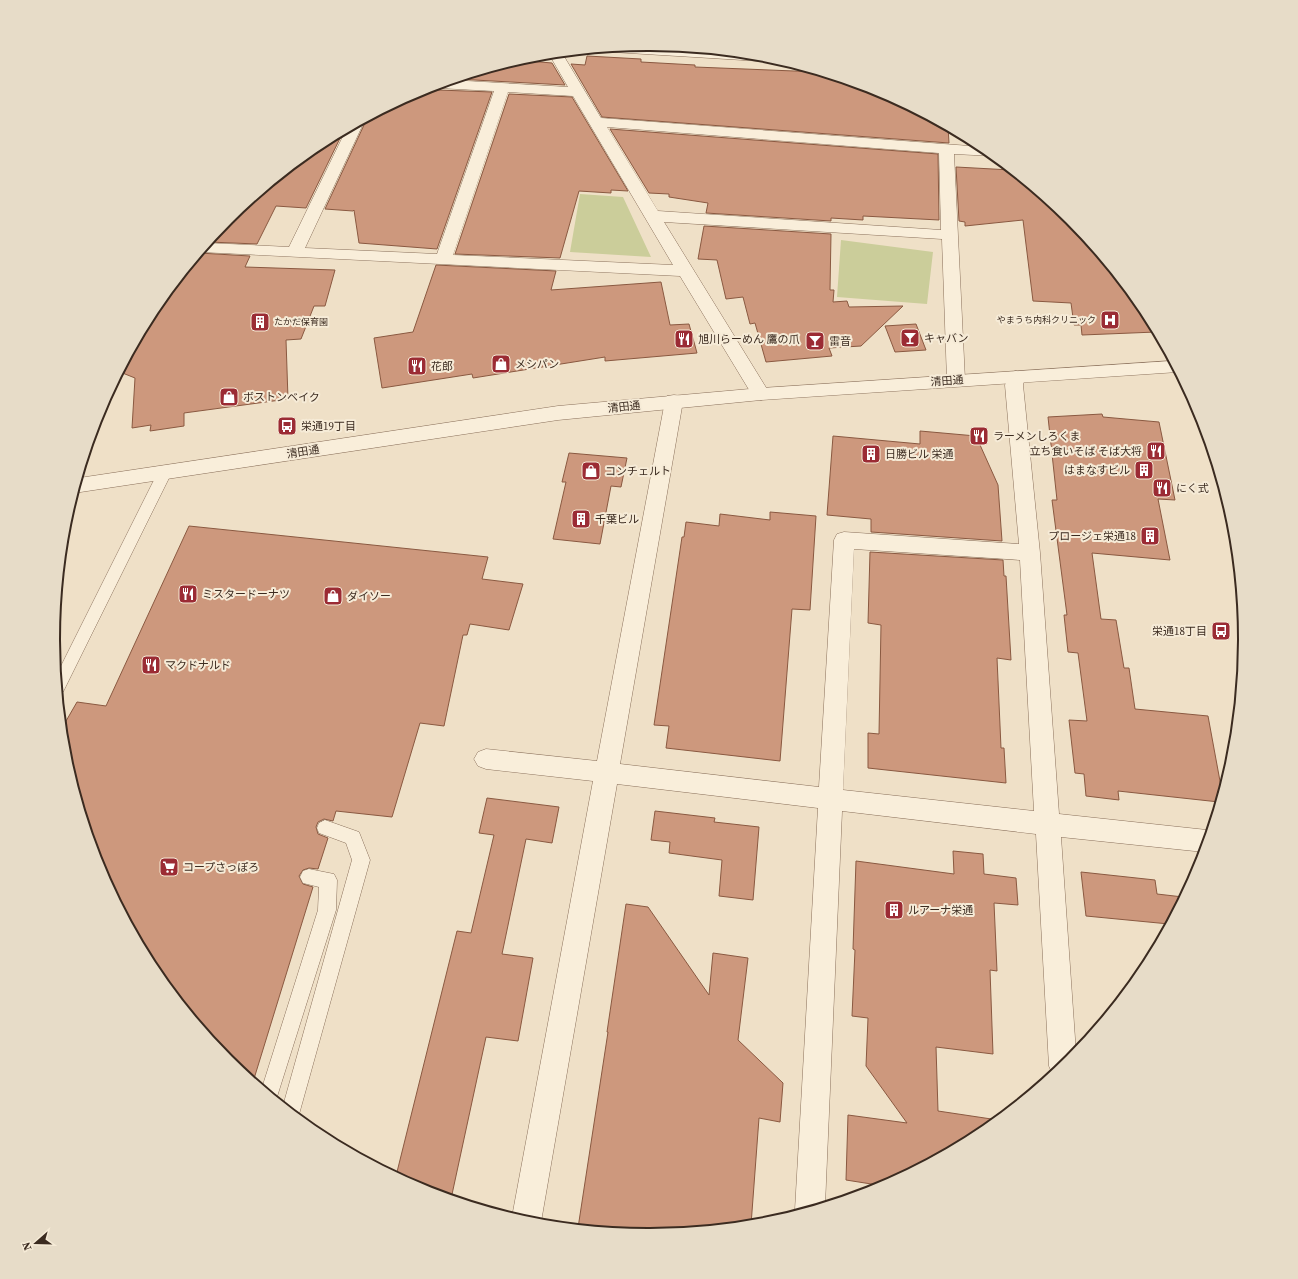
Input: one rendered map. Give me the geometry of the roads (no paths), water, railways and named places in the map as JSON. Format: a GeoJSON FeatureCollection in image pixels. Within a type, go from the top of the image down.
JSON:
{"type":"FeatureCollection","features":[{"type":"Feature","properties":{"kind":"street"},"geometry":{"type":"LineString","coordinates":[[670,52],[702,53]]}},
{"type":"Feature","properties":{"kind":"street"},"geometry":{"type":"LineString","coordinates":[[558,58],[685,271],[761,394]]}},
{"type":"Feature","properties":{"kind":"street"},"geometry":{"type":"LineString","coordinates":[[453,85],[578,92]]}},
{"type":"Feature","properties":{"kind":"street"},"geometry":{"type":"LineString","coordinates":[[443,260],[502,88]]}},
{"type":"Feature","properties":{"kind":"street"},"geometry":{"type":"LineString","coordinates":[[596,122],[978,151]]}},
{"type":"Feature","properties":{"kind":"street"},"geometry":{"type":"LineString","coordinates":[[295,252],[352,132]]}},
{"type":"Feature","properties":{"kind":"street"},"geometry":{"type":"LineString","coordinates":[[946,149],[956,380]]}},
{"type":"Feature","properties":{"kind":"street"},"geometry":{"type":"LineString","coordinates":[[653,216],[950,235]]}},
{"type":"Feature","properties":{"kind":"street"},"geometry":{"type":"LineString","coordinates":[[210,248],[685,271]]}},
{"type":"Feature","properties":{"kind":"street","name":"清田通"},"geometry":{"type":"LineString","coordinates":[[82,485],[558,413],[761,394],[956,380],[1171,367]]}},
{"type":"Feature","properties":{"kind":"street"},"geometry":{"type":"LineString","coordinates":[[1016,377],[1014,385],[1030,553],[1046,825],[1062,1058]]}},
{"type":"Feature","properties":{"kind":"street"},"geometry":{"type":"LineString","coordinates":[[527,1215],[674,402]]}},
{"type":"Feature","properties":{"kind":"street"},"geometry":{"type":"LineString","coordinates":[[810,1205],[844,540],[1030,553]]}},
{"type":"Feature","properties":{"kind":"street"},"geometry":{"type":"LineString","coordinates":[[486,759],[608,772],[1046,825],[1202,840]]}},
{"type":"Feature","properties":{"kind":"lane"},"geometry":{"type":"LineString","coordinates":[[62,679],[165,472]]}},
{"type":"Feature","properties":{"kind":"lane"},"geometry":{"type":"LineString","coordinates":[[292,1107],[361,860],[352,837],[325,828]]}},
{"type":"Feature","properties":{"kind":"lane"},"geometry":{"type":"LineString","coordinates":[[271,1090],[327,910],[328,880],[309,877]]}},
{"type":"Feature","properties":{"kind":"place","name":"やまうち内科クリニック"},"geometry":{"type":"Point","coordinates":[1110,320]}},
{"type":"Feature","properties":{"kind":"place","name":"たかだ保育園"},"geometry":{"type":"Point","coordinates":[260,322]}},
{"type":"Feature","properties":{"kind":"place","name":"キャバン"},"geometry":{"type":"Point","coordinates":[910,338]}},
{"type":"Feature","properties":{"kind":"place","name":"旭川らーめん 鷹の爪"},"geometry":{"type":"Point","coordinates":[684,339]}},
{"type":"Feature","properties":{"kind":"place","name":"雷音"},"geometry":{"type":"Point","coordinates":[815,341]}},
{"type":"Feature","properties":{"kind":"place","name":"メシパン"},"geometry":{"type":"Point","coordinates":[501,364]}},
{"type":"Feature","properties":{"kind":"place","name":"花郎"},"geometry":{"type":"Point","coordinates":[417,366]}},
{"type":"Feature","properties":{"kind":"place","name":"ボストンベイク"},"geometry":{"type":"Point","coordinates":[229,397]}},
{"type":"Feature","properties":{"kind":"place","name":"栄通19丁目"},"geometry":{"type":"Point","coordinates":[287,426]}},
{"type":"Feature","properties":{"kind":"place","name":"ラーメンしろくま"},"geometry":{"type":"Point","coordinates":[979,436]}},
{"type":"Feature","properties":{"kind":"place","name":"立ち食いそば そば大将"},"geometry":{"type":"Point","coordinates":[1156,451]}},
{"type":"Feature","properties":{"kind":"place","name":"日勝ビル 栄通"},"geometry":{"type":"Point","coordinates":[871,454]}},
{"type":"Feature","properties":{"kind":"place","name":"はまなすビル"},"geometry":{"type":"Point","coordinates":[1144,470]}},
{"type":"Feature","properties":{"kind":"place","name":"コンチェルト"},"geometry":{"type":"Point","coordinates":[591,471]}},
{"type":"Feature","properties":{"kind":"place","name":"にく式"},"geometry":{"type":"Point","coordinates":[1162,488]}},
{"type":"Feature","properties":{"kind":"place","name":"千葉ビル"},"geometry":{"type":"Point","coordinates":[581,519]}},
{"type":"Feature","properties":{"kind":"place","name":"プロージェ栄通18"},"geometry":{"type":"Point","coordinates":[1150,536]}},
{"type":"Feature","properties":{"kind":"place","name":"ミスタードーナツ"},"geometry":{"type":"Point","coordinates":[188,594]}},
{"type":"Feature","properties":{"kind":"place","name":"ダイソー"},"geometry":{"type":"Point","coordinates":[333,596]}},
{"type":"Feature","properties":{"kind":"place","name":"栄通18丁目"},"geometry":{"type":"Point","coordinates":[1221,631]}},
{"type":"Feature","properties":{"kind":"place","name":"マクドナルド"},"geometry":{"type":"Point","coordinates":[151,665]}},
{"type":"Feature","properties":{"kind":"place","name":"コープさっぽろ"},"geometry":{"type":"Point","coordinates":[169,867]}},
{"type":"Feature","properties":{"kind":"place","name":"ルアーナ栄通"},"geometry":{"type":"Point","coordinates":[894,910]}}]}
